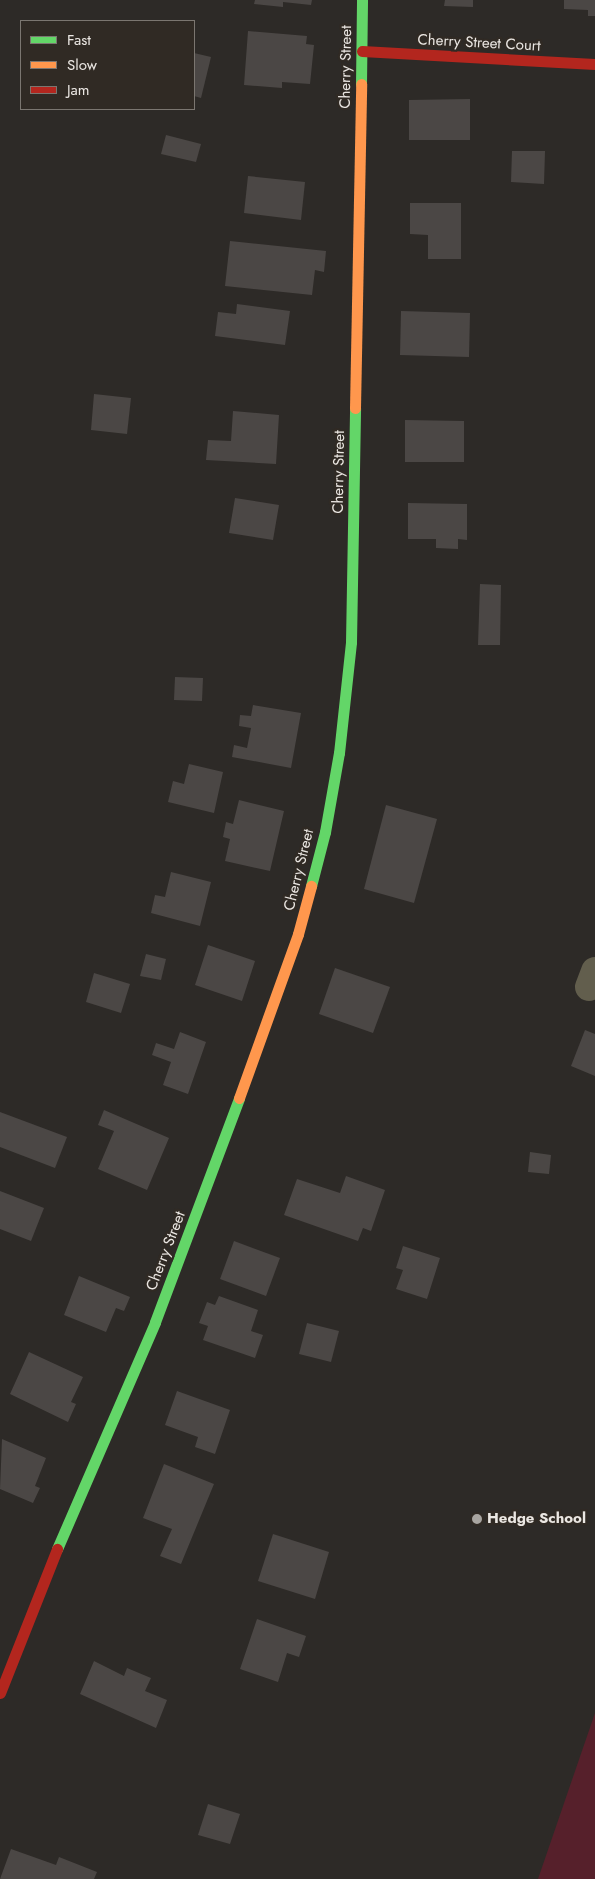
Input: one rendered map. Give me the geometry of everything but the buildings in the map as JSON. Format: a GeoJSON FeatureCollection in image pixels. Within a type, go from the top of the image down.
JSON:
{"type":"FeatureCollection","features":[{"type":"Feature","properties":{"kind":"main road","name":"Cherry Street"},"geometry":{"type":"LineString","coordinates":[[0,1693],[68,1521],[155,1322],[226,1134],[298,934],[325,832],[339,753],[352,642],[362,0]]}},
{"type":"Feature","properties":{"kind":"main road","name":"Cherry Street Court"},"geometry":{"type":"LineString","coordinates":[[362,51],[595,64]]}},
{"type":"Feature","properties":{"kind":"shaded area"},"geometry":{"type":"Polygon","coordinates":[[[595,1713],[595,1879],[538,1879],[595,1713]]]}},
{"type":"Feature","properties":{"kind":"traffic: fast"},"geometry":{"type":"LineString","coordinates":[[361,84],[362,0]]}},
{"type":"Feature","properties":{"kind":"traffic: fast"},"geometry":{"type":"LineString","coordinates":[[311,886],[325,832],[339,753],[351,642],[355,408]]}},
{"type":"Feature","properties":{"kind":"traffic: fast"},"geometry":{"type":"LineString","coordinates":[[57,1549],[155,1322],[239,1098]]}},
{"type":"Feature","properties":{"kind":"traffic: slow"},"geometry":{"type":"LineString","coordinates":[[355,408],[361,84]]}},
{"type":"Feature","properties":{"kind":"traffic: slow"},"geometry":{"type":"LineString","coordinates":[[239,1098],[298,934],[311,886]]}},
{"type":"Feature","properties":{"kind":"traffic: jam"},"geometry":{"type":"LineString","coordinates":[[362,51],[595,64]]}},
{"type":"Feature","properties":{"kind":"traffic: jam"},"geometry":{"type":"LineString","coordinates":[[0,1693],[57,1549]]}},
{"type":"Feature","properties":{"kind":"place","name":"Hedge School"},"geometry":{"type":"Point","coordinates":[477,1519]}}]}
